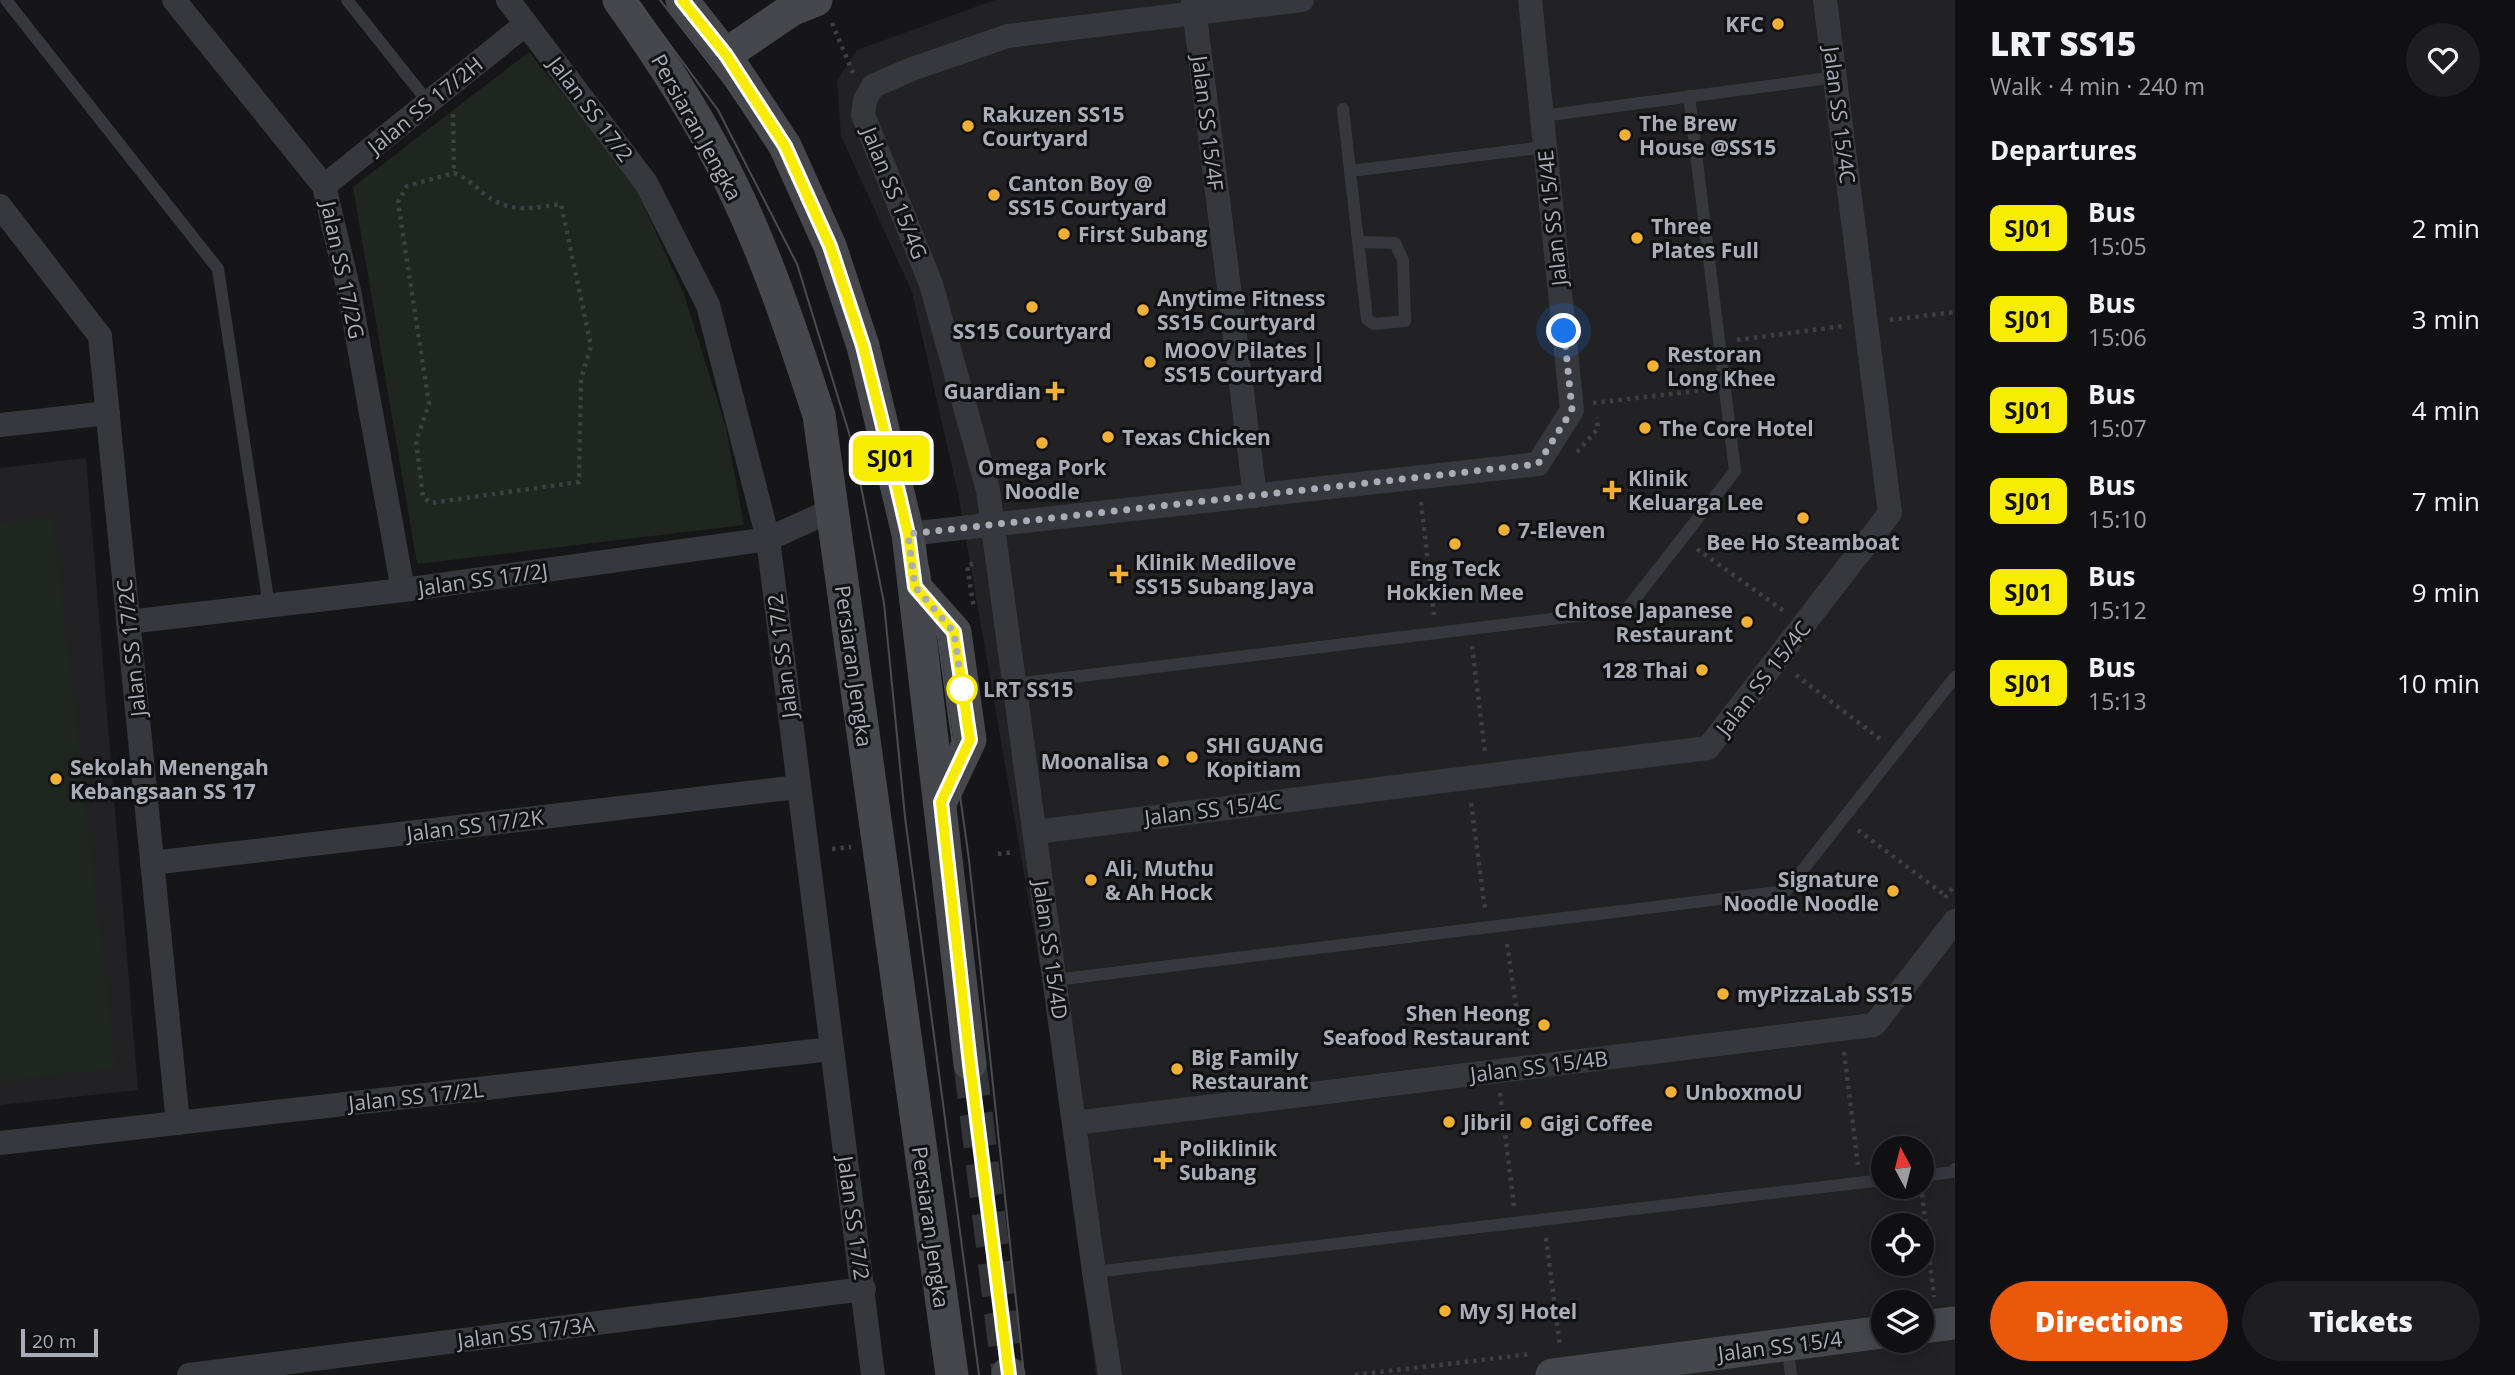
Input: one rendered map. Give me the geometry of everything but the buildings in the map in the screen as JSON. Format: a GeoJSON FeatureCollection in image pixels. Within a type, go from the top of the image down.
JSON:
{"type":"FeatureCollection","features":[{"type":"Feature","properties":{"kind":"main road","name":"Persiaran Jengka"},"geometry":{"type":"LineString","coordinates":[[619,0],[660,58],[730,180],[786,313],[818,415],[952,1375]]}},
{"type":"Feature","properties":{"kind":"main road"},"geometry":{"type":"LineString","coordinates":[[682,0],[726,55],[785,146],[830,246],[863,346],[908,534],[915,587],[954,632],[970,740],[941,802],[970,1064]]}},
{"type":"Feature","properties":{"kind":"main road"},"geometry":{"type":"LineString","coordinates":[[726,55],[797,3]]}},
{"type":"Feature","properties":{"kind":"main road","name":"Jalan SS 15/4"},"geometry":{"type":"LineString","coordinates":[[1558,1374],[1789,1360],[1871,1336]]}},
{"type":"Feature","properties":{"kind":"street","name":"Jalan SS 17/2G"},"geometry":{"type":"LineString","coordinates":[[174,0],[324,186],[349,291],[402,590]]}},
{"type":"Feature","properties":{"kind":"street","name":"Jalan SS 17/2"},"geometry":{"type":"LineString","coordinates":[[508,0],[646,183],[708,305],[768,539],[873,1375]]}},
{"type":"Feature","properties":{"kind":"street","name":"Jalan SS 15/4G"},"geometry":{"type":"LineString","coordinates":[[994,525],[988,490],[932,284],[863,115],[865,100],[873,86],[912,69],[1008,36],[1194,6],[1302,0]]}},
{"type":"Feature","properties":{"kind":"street","name":"Jalan SS 15/4E"},"geometry":{"type":"LineString","coordinates":[[1530,0],[1572,410]]}},
{"type":"Feature","properties":{"kind":"street","name":"Jalan SS 15/4C"},"geometry":{"type":"LineString","coordinates":[[1035,832],[1708,748],[1890,513],[1825,0]]}},
{"type":"Feature","properties":{"kind":"street","name":"Jalan SS 15/4F"},"geometry":{"type":"LineString","coordinates":[[1194,6],[1255,496]]}},
{"type":"Feature","properties":{"kind":"street","name":"Jalan SS 17/2H"},"geometry":{"type":"LineString","coordinates":[[324,186],[526,24]]}},
{"type":"Feature","properties":{"kind":"street","name":"Jalan SS 17/2C"},"geometry":{"type":"LineString","coordinates":[[0,206],[100,336],[178,1123]]}},
{"type":"Feature","properties":{"kind":"street"},"geometry":{"type":"LineString","coordinates":[[908,534],[1538,464],[1572,410]]}},
{"type":"Feature","properties":{"kind":"street"},"geometry":{"type":"LineString","coordinates":[[0,425],[108,413]]}},
{"type":"Feature","properties":{"kind":"street","name":"Jalan SS 17/2J"},"geometry":{"type":"LineString","coordinates":[[128,622],[402,590],[768,539],[832,510]]}},
{"type":"Feature","properties":{"kind":"street","name":"Jalan SS 15/4D"},"geometry":{"type":"LineString","coordinates":[[994,525],[1110,1375]]}},
{"type":"Feature","properties":{"kind":"street","name":"Jalan SS 17/2K"},"geometry":{"type":"LineString","coordinates":[[152,863],[798,788]]}},
{"type":"Feature","properties":{"kind":"street","name":"Jalan SS 15/4B"},"geometry":{"type":"LineString","coordinates":[[1074,1123],[1874,1025],[1955,921]]}},
{"type":"Feature","properties":{"kind":"street","name":"Jalan SS 17/2L"},"geometry":{"type":"LineString","coordinates":[[0,1143],[831,1049]]}},
{"type":"Feature","properties":{"kind":"street","name":"Jalan SS 17/3A"},"geometry":{"type":"LineString","coordinates":[[189,1375],[864,1289]]}},
{"type":"Feature","properties":{"kind":"lane"},"geometry":{"type":"LineString","coordinates":[[6,0],[218,269],[269,606]]}},
{"type":"Feature","properties":{"kind":"lane"},"geometry":{"type":"LineString","coordinates":[[347,0],[438,95]]}},
{"type":"Feature","properties":{"kind":"lane"},"geometry":{"type":"LineString","coordinates":[[1542,116],[1836,77]]}},
{"type":"Feature","properties":{"kind":"lane"},"geometry":{"type":"LineString","coordinates":[[1015,684],[1626,610],[1735,471],[1689,96]]}},
{"type":"Feature","properties":{"kind":"lane"},"geometry":{"type":"LineString","coordinates":[[1343,108],[1367,319],[1374,324],[1405,321],[1403,260],[1395,243],[1359,242]]}},
{"type":"Feature","properties":{"kind":"lane"},"geometry":{"type":"LineString","coordinates":[[1350,171],[1545,147]]}},
{"type":"Feature","properties":{"kind":"lane"},"geometry":{"type":"LineString","coordinates":[[1055,981],[1786,891],[1955,677]]}},
{"type":"Feature","properties":{"kind":"lane"},"geometry":{"type":"LineString","coordinates":[[1934,1174],[1953,1172],[1955,1169]]}},
{"type":"Feature","properties":{"kind":"lane"},"geometry":{"type":"LineString","coordinates":[[1094,1272],[1871,1182]]}},
{"type":"Feature","properties":{"kind":"path"},"geometry":{"type":"LineString","coordinates":[[838,36],[846,55]]}},
{"type":"Feature","properties":{"kind":"path"},"geometry":{"type":"LineString","coordinates":[[438,95],[451,97],[455,140],[454,173]]}},
{"type":"Feature","properties":{"kind":"path"},"geometry":{"type":"LineString","coordinates":[[454,173],[468,178],[495,201],[519,210],[561,204],[591,346],[580,379],[579,482],[431,503],[424,498],[416,441],[429,404],[398,202],[407,186],[454,173]]}},
{"type":"Feature","properties":{"kind":"path"},"geometry":{"type":"LineString","coordinates":[[1719,342],[1955,312]]}},
{"type":"Feature","properties":{"kind":"path"},"geometry":{"type":"LineString","coordinates":[[1572,410],[1595,402],[1725,388]]}},
{"type":"Feature","properties":{"kind":"path"},"geometry":{"type":"LineString","coordinates":[[1418,477],[1437,632]]}},
{"type":"Feature","properties":{"kind":"path"},"geometry":{"type":"LineString","coordinates":[[1682,538],[1803,625]]}},
{"type":"Feature","properties":{"kind":"path"},"geometry":{"type":"LineString","coordinates":[[1470,628],[1487,927]]}},
{"type":"Feature","properties":{"kind":"path"},"geometry":{"type":"LineString","coordinates":[[1792,673],[1896,751]]}},
{"type":"Feature","properties":{"kind":"path"},"geometry":{"type":"LineString","coordinates":[[1843,819],[1955,903]]}},
{"type":"Feature","properties":{"kind":"path"},"geometry":{"type":"LineString","coordinates":[[1504,926],[1523,1052],[1508,1070],[1517,1223]]}},
{"type":"Feature","properties":{"kind":"path"},"geometry":{"type":"LineString","coordinates":[[1841,1029],[1861,1183]]}},
{"type":"Feature","properties":{"kind":"path"},"geometry":{"type":"LineString","coordinates":[[1923,1199],[1933,1290]]}},
{"type":"Feature","properties":{"kind":"path"},"geometry":{"type":"LineString","coordinates":[[1544,1220],[1558,1374]]}},
{"type":"Feature","properties":{"kind":"path"},"geometry":{"type":"LineString","coordinates":[[1934,1297],[1934,1326]]}},
{"type":"Feature","properties":{"kind":"shaded area"},"geometry":{"type":"Polygon","coordinates":[[[995,0],[1955,0],[1955,1375],[1096,1375],[1043,984],[958,493],[912,292],[841,136],[837,80],[857,50],[995,0]]]}},
{"type":"Feature","properties":{"kind":"shaded area"},"geometry":{"type":"Polygon","coordinates":[[[529,52],[630,176],[684,294],[726,428],[744,525],[417,564],[353,187],[529,52]]]}},
{"type":"Feature","properties":{"kind":"shaded area","name":"Sekolah Menengah Kebangsaan SS 17"},"geometry":{"type":"Polygon","coordinates":[[[86,458],[138,1090],[0,1105],[0,468],[86,458]]]}},
{"type":"Feature","properties":{"kind":"shaded area","name":"Sekolah Menengah Kebangsaan SS 17"},"geometry":{"type":"Polygon","coordinates":[[[53,517],[116,1068],[0,1082],[0,523],[53,517]]]}},
{"type":"Feature","properties":{"kind":"tunnel"},"geometry":{"type":"LineString","coordinates":[[970,1064],[1008,1373]]}},
{"type":"Feature","properties":{"kind":"tram line"},"geometry":{"type":"LineString","coordinates":[[637,0],[718,110],[797,264],[853,446],[884,603],[905,817],[979,1375]]}},
{"type":"Feature","properties":{"kind":"tram line"},"geometry":{"type":"LineString","coordinates":[[660,0],[726,85],[832,236],[862,317],[898,435],[929,572],[969,860],[1024,1375]]}},
{"type":"Feature","properties":{"kind":"bus line","name":"SJ01"},"geometry":{"type":"LineString","coordinates":[[682,0],[726,55],[785,146],[830,246],[863,346],[889,447],[908,534],[915,587],[954,632],[970,740],[941,802],[1009,1375]]}},
{"type":"Feature","properties":{"kind":"place","name":"KFC"},"geometry":{"type":"Point","coordinates":[1778,24]}},
{"type":"Feature","properties":{"kind":"place","name":"Rakuzen SS15 Courtyard"},"geometry":{"type":"Point","coordinates":[968,126]}},
{"type":"Feature","properties":{"kind":"place","name":"The Brew House @SS15"},"geometry":{"type":"Point","coordinates":[1625,135]}},
{"type":"Feature","properties":{"kind":"place","name":"Canton Boy @ SS15 Courtyard"},"geometry":{"type":"Point","coordinates":[994,195]}},
{"type":"Feature","properties":{"kind":"place","name":"First Subang"},"geometry":{"type":"Point","coordinates":[1064,234]}},
{"type":"Feature","properties":{"kind":"place","name":"Three Plates Full"},"geometry":{"type":"Point","coordinates":[1637,238]}},
{"type":"Feature","properties":{"kind":"place","name":"SS15 Courtyard"},"geometry":{"type":"Point","coordinates":[1032,307]}},
{"type":"Feature","properties":{"kind":"place","name":"Anytime Fitness SS15 Courtyard"},"geometry":{"type":"Point","coordinates":[1143,310]}},
{"type":"Feature","properties":{"kind":"place","name":"MOOV Pilates | SS15 Courtyard"},"geometry":{"type":"Point","coordinates":[1150,362]}},
{"type":"Feature","properties":{"kind":"place","name":"Restoran Long Khee"},"geometry":{"type":"Point","coordinates":[1653,366]}},
{"type":"Feature","properties":{"kind":"place","name":"Guardian"},"geometry":{"type":"Point","coordinates":[1055,391]}},
{"type":"Feature","properties":{"kind":"place","name":"The Core Hotel"},"geometry":{"type":"Point","coordinates":[1645,428]}},
{"type":"Feature","properties":{"kind":"place","name":"Texas Chicken"},"geometry":{"type":"Point","coordinates":[1108,437]}},
{"type":"Feature","properties":{"kind":"place","name":"Omega Pork Noodle"},"geometry":{"type":"Point","coordinates":[1042,443]}},
{"type":"Feature","properties":{"kind":"place","name":"Klinik Keluarga Lee"},"geometry":{"type":"Point","coordinates":[1612,490]}},
{"type":"Feature","properties":{"kind":"place","name":"Bee Ho Steamboat"},"geometry":{"type":"Point","coordinates":[1803,518]}},
{"type":"Feature","properties":{"kind":"place","name":"7-Eleven"},"geometry":{"type":"Point","coordinates":[1504,530]}},
{"type":"Feature","properties":{"kind":"place","name":"Eng Teck Hokkien Mee"},"geometry":{"type":"Point","coordinates":[1455,544]}},
{"type":"Feature","properties":{"kind":"place","name":"Klinik Medilove SS15 Subang Jaya"},"geometry":{"type":"Point","coordinates":[1119,574]}},
{"type":"Feature","properties":{"kind":"place","name":"Chitose Japanese Restaurant"},"geometry":{"type":"Point","coordinates":[1747,622]}},
{"type":"Feature","properties":{"kind":"place","name":"128 Thai"},"geometry":{"type":"Point","coordinates":[1702,670]}},
{"type":"Feature","properties":{"kind":"place","name":"LRT SS15"},"geometry":{"type":"Point","coordinates":[962,689]}},
{"type":"Feature","properties":{"kind":"place","name":"SHI GUANG Kopitiam"},"geometry":{"type":"Point","coordinates":[1192,757]}},
{"type":"Feature","properties":{"kind":"place","name":"Moonalisa"},"geometry":{"type":"Point","coordinates":[1163,761]}},
{"type":"Feature","properties":{"kind":"place","name":"Sekolah Menengah Kebangsaan SS 17"},"geometry":{"type":"Point","coordinates":[56,779]}},
{"type":"Feature","properties":{"kind":"place","name":"Ali, Muthu & Ah Hock"},"geometry":{"type":"Point","coordinates":[1091,880]}},
{"type":"Feature","properties":{"kind":"place","name":"Signature Noodle Noodle"},"geometry":{"type":"Point","coordinates":[1893,891]}},
{"type":"Feature","properties":{"kind":"place","name":"myPizzaLab SS15"},"geometry":{"type":"Point","coordinates":[1723,994]}},
{"type":"Feature","properties":{"kind":"place","name":"Shen Heong Seafood Restaurant"},"geometry":{"type":"Point","coordinates":[1544,1025]}},
{"type":"Feature","properties":{"kind":"place","name":"Big Family Restaurant"},"geometry":{"type":"Point","coordinates":[1177,1069]}},
{"type":"Feature","properties":{"kind":"place","name":"UnboxmoU"},"geometry":{"type":"Point","coordinates":[1671,1092]}},
{"type":"Feature","properties":{"kind":"place","name":"Jibril"},"geometry":{"type":"Point","coordinates":[1449,1122]}},
{"type":"Feature","properties":{"kind":"place","name":"Gigi Coffee"},"geometry":{"type":"Point","coordinates":[1526,1123]}},
{"type":"Feature","properties":{"kind":"place","name":"Poliklinik Subang"},"geometry":{"type":"Point","coordinates":[1163,1160]}},
{"type":"Feature","properties":{"kind":"place","name":"My SJ Hotel"},"geometry":{"type":"Point","coordinates":[1445,1311]}},
{"type":"Feature","properties":{"kind":"route"},"geometry":{"type":"LineString","coordinates":[[962,689],[954,632],[915,587],[908,534],[1538,464],[1572,410],[1564,331]]}}]}
